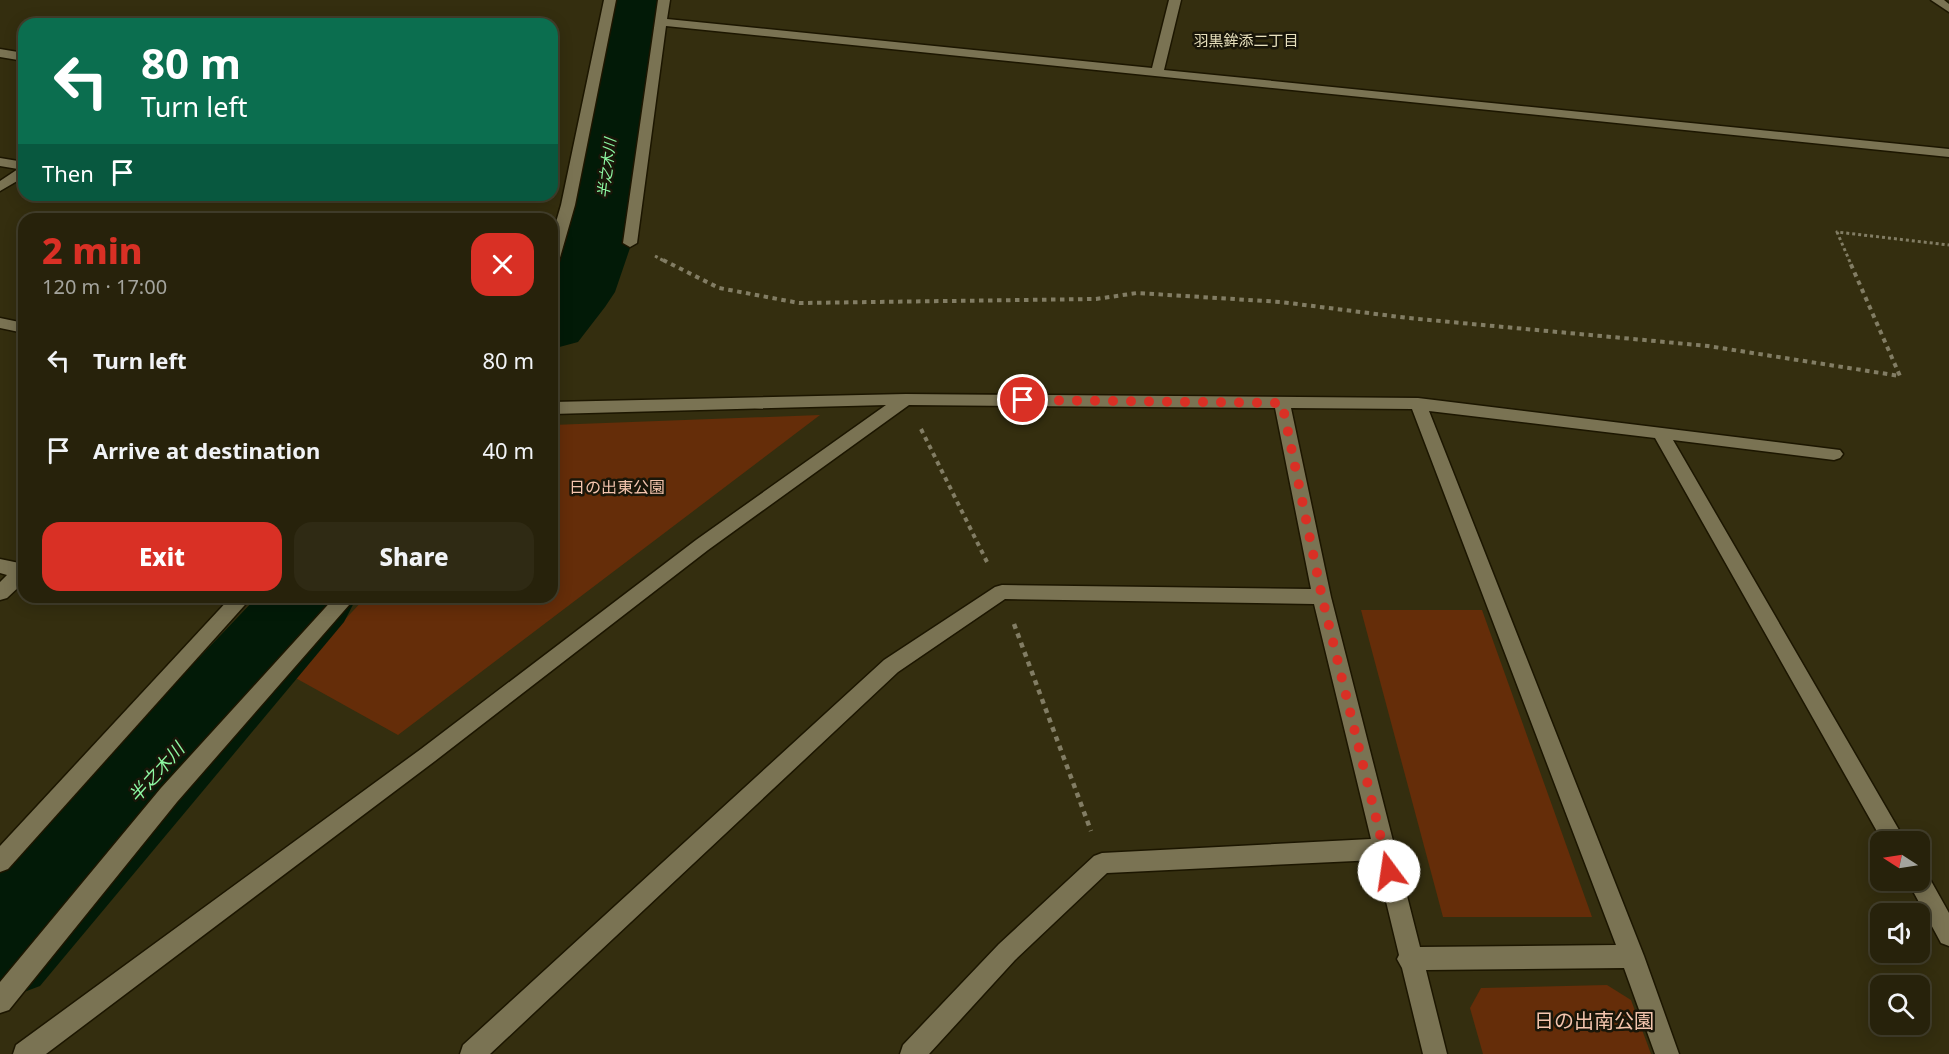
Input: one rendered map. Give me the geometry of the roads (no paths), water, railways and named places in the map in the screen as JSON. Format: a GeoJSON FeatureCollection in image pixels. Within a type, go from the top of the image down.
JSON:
{"type":"FeatureCollection","features":[{"type":"Feature","properties":{"kind":"street"},"geometry":{"type":"LineString","coordinates":[[558,240],[568,205],[610,0]]}},
{"type":"Feature","properties":{"kind":"street"},"geometry":{"type":"LineString","coordinates":[[630,243],[664,0]]}},
{"type":"Feature","properties":{"kind":"street"},"geometry":{"type":"LineString","coordinates":[[1157,72],[1175,0]]}},
{"type":"Feature","properties":{"kind":"street"},"geometry":{"type":"LineString","coordinates":[[1937,0],[1949,9]]}},
{"type":"Feature","properties":{"kind":"street"},"geometry":{"type":"LineString","coordinates":[[660,22],[1949,153]]}},
{"type":"Feature","properties":{"kind":"street"},"geometry":{"type":"LineString","coordinates":[[0,53],[18,56]]}},
{"type":"Feature","properties":{"kind":"street"},"geometry":{"type":"LineString","coordinates":[[0,162],[18,165]]}},
{"type":"Feature","properties":{"kind":"street"},"geometry":{"type":"LineString","coordinates":[[0,187],[18,175]]}},
{"type":"Feature","properties":{"kind":"street"},"geometry":{"type":"LineString","coordinates":[[0,323],[18,327]]}},
{"type":"Feature","properties":{"kind":"street"},"geometry":{"type":"LineString","coordinates":[[25,1054],[428,755],[702,545],[906,399]]}},
{"type":"Feature","properties":{"kind":"street"},"geometry":{"type":"LineString","coordinates":[[558,408],[906,399],[1418,404],[1834,454]]}},
{"type":"Feature","properties":{"kind":"street"},"geometry":{"type":"LineString","coordinates":[[1282,403],[1322,597],[1435,1054]]}},
{"type":"Feature","properties":{"kind":"street"},"geometry":{"type":"LineString","coordinates":[[1418,404],[1632,956],[1667,1054]]}},
{"type":"Feature","properties":{"kind":"street"},"geometry":{"type":"LineString","coordinates":[[1661,434],[1889,831]]}},
{"type":"Feature","properties":{"kind":"street"},"geometry":{"type":"LineString","coordinates":[[0,566],[18,570]]}},
{"type":"Feature","properties":{"kind":"street"},"geometry":{"type":"LineString","coordinates":[[0,593],[18,576]]}},
{"type":"Feature","properties":{"kind":"street"},"geometry":{"type":"LineString","coordinates":[[472,1054],[891,666],[1002,592],[1322,597]]}},
{"type":"Feature","properties":{"kind":"street"},"geometry":{"type":"LineString","coordinates":[[0,862],[237,603]]}},
{"type":"Feature","properties":{"kind":"street"},"geometry":{"type":"LineString","coordinates":[[0,1001],[48,940],[274,674],[342,603]]}},
{"type":"Feature","properties":{"kind":"street"},"geometry":{"type":"LineString","coordinates":[[912,1054],[1007,952],[1102,863],[1383,849]]}},
{"type":"Feature","properties":{"kind":"street"},"geometry":{"type":"LineString","coordinates":[[1924,891],[1949,935]]}},
{"type":"Feature","properties":{"kind":"street"},"geometry":{"type":"LineString","coordinates":[[1410,958],[1632,956]]}},
{"type":"Feature","properties":{"kind":"waterway","name":"半之木川"},"geometry":{"type":"LineString","coordinates":[[558,319],[580,292],[596,248],[616,83],[633,0]]}},
{"type":"Feature","properties":{"kind":"waterway","name":"半之木川"},"geometry":{"type":"LineString","coordinates":[[0,947],[307,603]]}},
{"type":"Feature","properties":{"kind":"district","name":"羽黒鉾添二丁目"},"geometry":{"type":"Point","coordinates":[1246,40]}},
{"type":"Feature","properties":{"kind":"park label","name":"日の出東公園"},"geometry":{"type":"Point","coordinates":[617,487]}},
{"type":"Feature","properties":{"kind":"park label","name":"日の出南公園"},"geometry":{"type":"Point","coordinates":[1594,1020]}}]}
